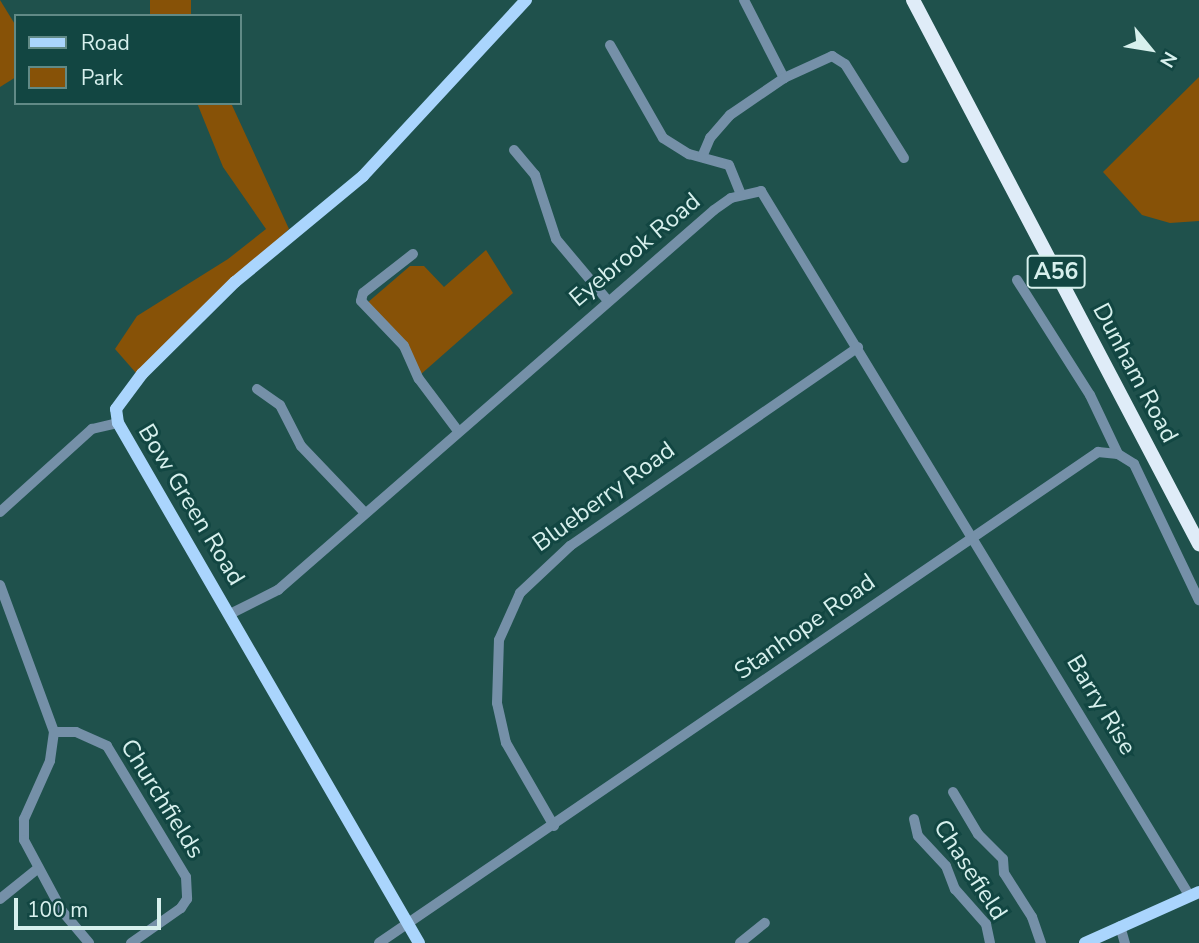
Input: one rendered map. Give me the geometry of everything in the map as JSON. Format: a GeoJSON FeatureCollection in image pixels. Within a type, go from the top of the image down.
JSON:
{"type":"FeatureCollection","features":[{"type":"Feature","properties":{"kind":"highway","name":"Dunham Road"},"geometry":{"type":"LineString","coordinates":[[913,0],[1199,544]]}},
{"type":"Feature","properties":{"kind":"main road","name":"Bow Green Road"},"geometry":{"type":"LineString","coordinates":[[419,943],[118,424],[116,409],[142,374],[252,268],[363,176],[526,0]]}},
{"type":"Feature","properties":{"kind":"main road"},"geometry":{"type":"LineString","coordinates":[[1085,943],[1194,893]]}},
{"type":"Feature","properties":{"kind":"street"},"geometry":{"type":"LineString","coordinates":[[744,0],[784,78]]}},
{"type":"Feature","properties":{"kind":"street"},"geometry":{"type":"LineString","coordinates":[[610,45],[663,138],[702,157],[729,165],[741,194],[761,191],[768,198],[975,537]]}},
{"type":"Feature","properties":{"kind":"street"},"geometry":{"type":"LineString","coordinates":[[702,157],[720,123],[784,78],[826,57],[840,60],[904,158]]}},
{"type":"Feature","properties":{"kind":"street"},"geometry":{"type":"LineString","coordinates":[[514,150],[535,175],[556,239],[608,301]]}},
{"type":"Feature","properties":{"kind":"street","name":"Eyebrook Road"},"geometry":{"type":"LineString","coordinates":[[230,614],[278,590],[714,210],[741,194]]}},
{"type":"Feature","properties":{"kind":"street"},"geometry":{"type":"LineString","coordinates":[[413,254],[363,293],[361,300],[404,346],[419,379],[458,431]]}},
{"type":"Feature","properties":{"kind":"street"},"geometry":{"type":"LineString","coordinates":[[1017,280],[1102,416],[1118,454],[1134,464],[1199,600]]}},
{"type":"Feature","properties":{"kind":"street","name":"Blueberry Road"},"geometry":{"type":"LineString","coordinates":[[554,826],[506,743],[497,703],[499,640],[520,593],[570,546],[858,347]]}},
{"type":"Feature","properties":{"kind":"street"},"geometry":{"type":"LineString","coordinates":[[257,389],[280,405],[301,446],[365,513]]}},
{"type":"Feature","properties":{"kind":"street"},"geometry":{"type":"LineString","coordinates":[[0,512],[92,429],[118,424]]}},
{"type":"Feature","properties":{"kind":"street","name":"Stanhope Road"},"geometry":{"type":"LineString","coordinates":[[379,943],[1098,452],[1118,454]]}},
{"type":"Feature","properties":{"kind":"street","name":"Barry Rise"},"geometry":{"type":"LineString","coordinates":[[975,537],[1194,893]]}},
{"type":"Feature","properties":{"kind":"street"},"geometry":{"type":"LineString","coordinates":[[0,585],[54,732],[50,761],[24,819],[24,840],[36,870],[89,943]]}},
{"type":"Feature","properties":{"kind":"street","name":"Churchfields"},"geometry":{"type":"LineString","coordinates":[[54,732],[76,732],[107,746],[186,877],[187,899],[181,908],[131,943]]}},
{"type":"Feature","properties":{"kind":"street"},"geometry":{"type":"LineString","coordinates":[[953,792],[978,834],[1003,859],[1004,873],[1032,917],[1041,943]]}},
{"type":"Feature","properties":{"kind":"street","name":"Chasefield"},"geometry":{"type":"LineString","coordinates":[[915,819],[918,836],[986,924],[990,943]]}},
{"type":"Feature","properties":{"kind":"street"},"geometry":{"type":"LineString","coordinates":[[0,899],[36,870]]}},
{"type":"Feature","properties":{"kind":"street"},"geometry":{"type":"LineString","coordinates":[[740,943],[765,923]]}},
{"type":"Feature","properties":{"kind":"street"},"geometry":{"type":"LineString","coordinates":[[1120,926],[1125,943]]}},
{"type":"Feature","properties":{"kind":"green space"},"geometry":{"type":"Polygon","coordinates":[[[0,0],[14,23],[14,78],[0,87],[0,0]]]}},
{"type":"Feature","properties":{"kind":"green space"},"geometry":{"type":"Polygon","coordinates":[[[150,0],[191,0],[191,14],[150,14],[150,0]]]}},
{"type":"Feature","properties":{"kind":"green space"},"geometry":{"type":"Polygon","coordinates":[[[1199,77],[1199,221],[1170,223],[1142,215],[1103,172],[1199,77]]]}},
{"type":"Feature","properties":{"kind":"green space"},"geometry":{"type":"Polygon","coordinates":[[[198,105],[232,105],[289,229],[136,373],[115,349],[137,316],[228,259],[266,229],[223,167],[198,105]]]}},
{"type":"Feature","properties":{"kind":"green space"},"geometry":{"type":"Polygon","coordinates":[[[486,250],[513,293],[420,375],[409,348],[367,303],[410,266],[424,266],[444,287],[486,250]]]}}]}
